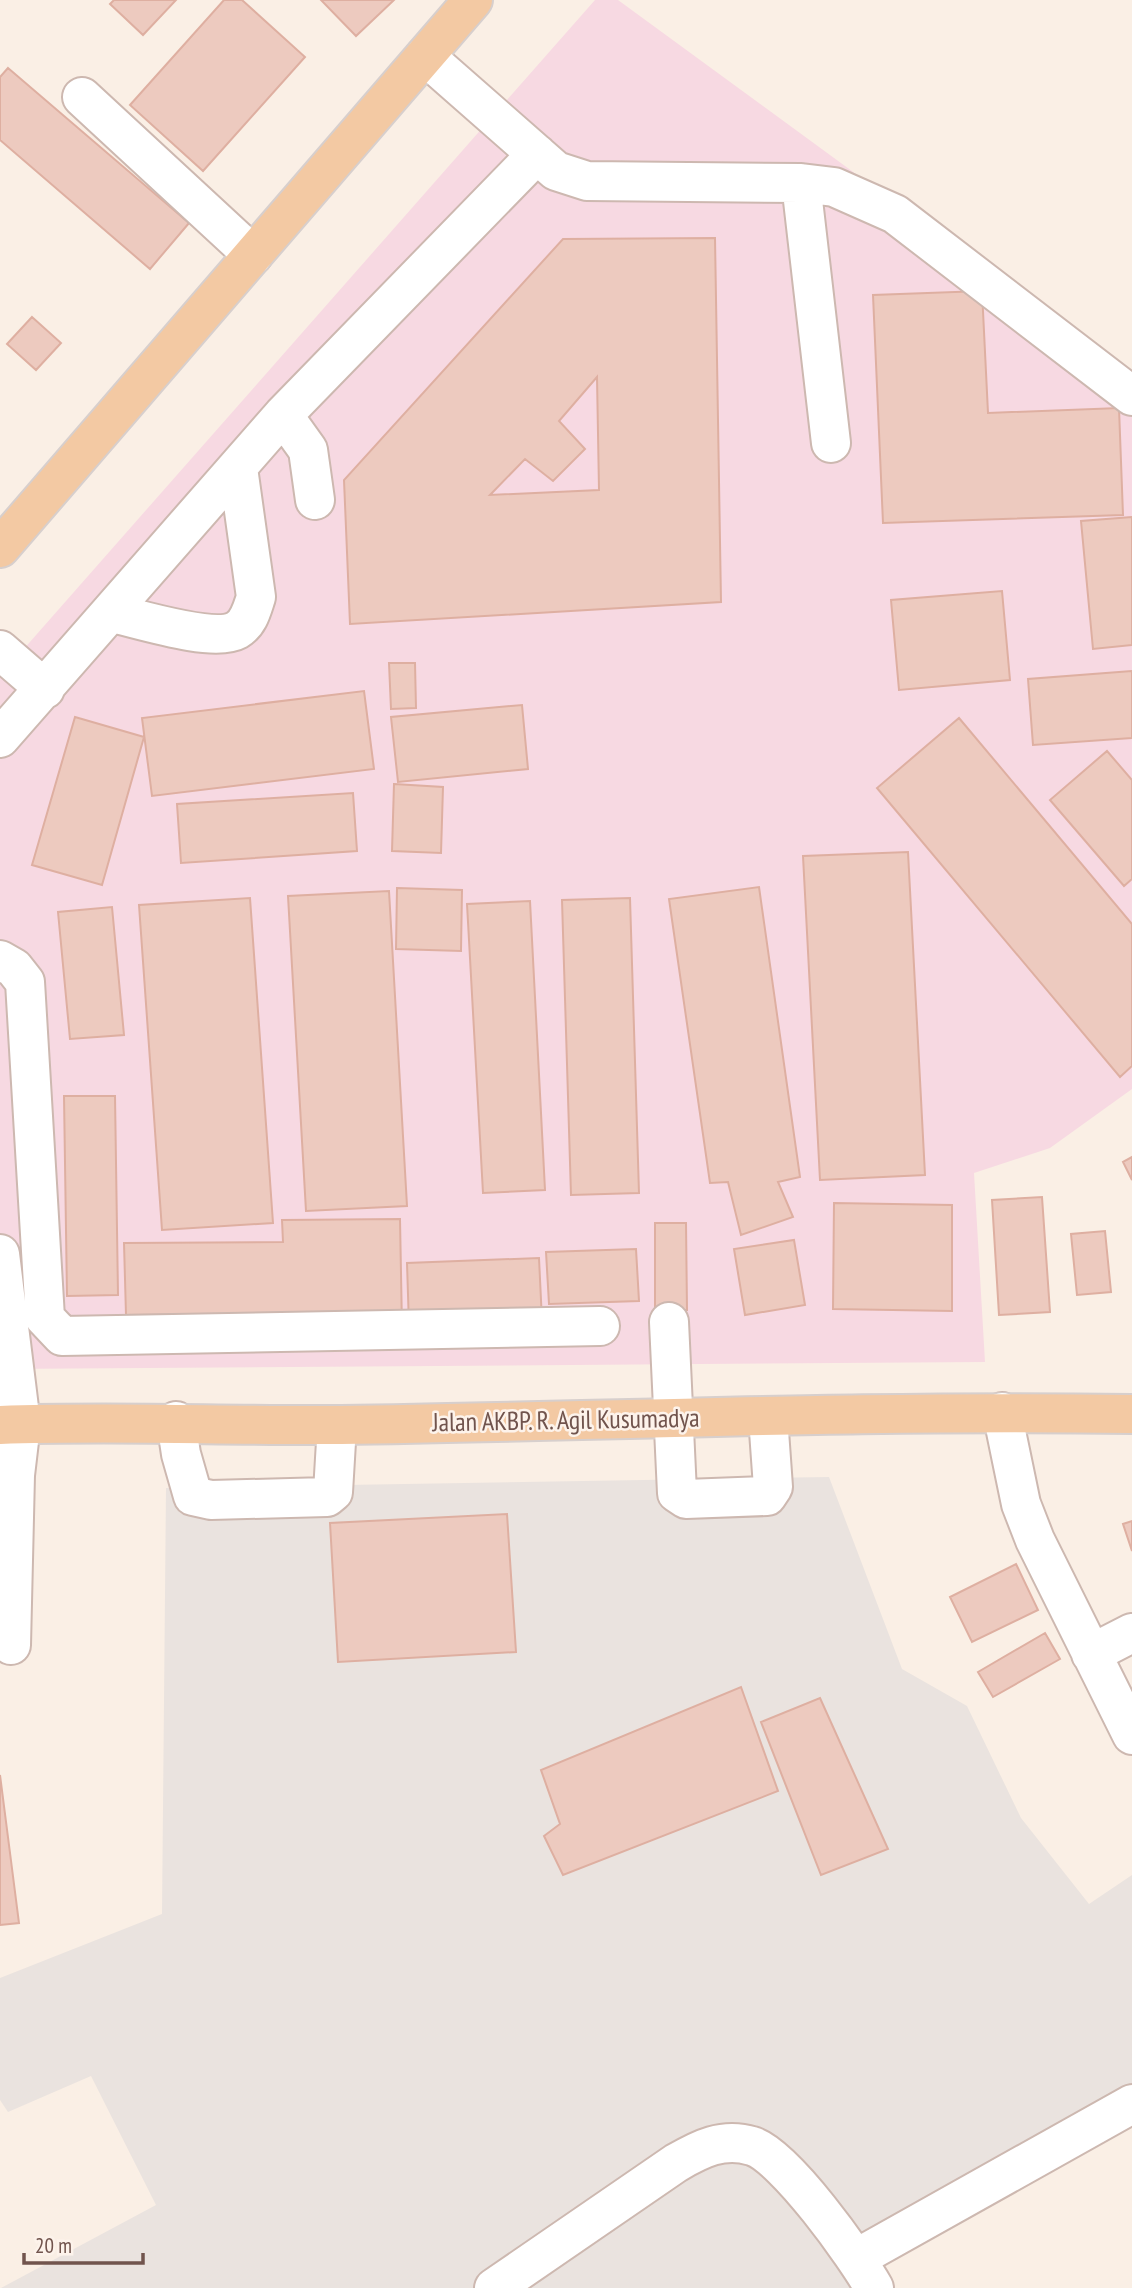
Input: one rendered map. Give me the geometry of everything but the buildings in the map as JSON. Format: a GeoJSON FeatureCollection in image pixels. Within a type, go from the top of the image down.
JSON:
{"type":"FeatureCollection","features":[{"type":"Feature","properties":{"kind":"main road"},"geometry":{"type":"LineString","coordinates":[[0,548],[473,0]]}},
{"type":"Feature","properties":{"kind":"main road","name":"Jalan AKBP. R. Agil Kusumadya"},"geometry":{"type":"LineString","coordinates":[[10,1425],[176,1421],[337,1425],[1002,1412],[1132,1414]]}},
{"type":"Feature","properties":{"kind":"street"},"geometry":{"type":"LineString","coordinates":[[425,56],[556,171],[587,181],[801,183],[834,187],[895,214],[1132,396]]}},
{"type":"Feature","properties":{"kind":"street"},"geometry":{"type":"LineString","coordinates":[[82,97],[253,255]]}},
{"type":"Feature","properties":{"kind":"street"},"geometry":{"type":"LineString","coordinates":[[0,738],[283,415],[537,154]]}},
{"type":"Feature","properties":{"kind":"street"},"geometry":{"type":"LineString","coordinates":[[801,183],[831,443]]}},
{"type":"Feature","properties":{"kind":"street"},"geometry":{"type":"LineString","coordinates":[[283,415],[308,450],[315,500]]}},
{"type":"Feature","properties":{"kind":"street"},"geometry":{"type":"LineString","coordinates":[[112,613],[216,634],[237,630],[250,617],[256,597],[237,468]]}},
{"type":"Feature","properties":{"kind":"street"},"geometry":{"type":"LineString","coordinates":[[0,650],[45,689]]}},
{"type":"Feature","properties":{"kind":"street"},"geometry":{"type":"LineString","coordinates":[[0,960],[14,968],[25,982],[45,1318]]}},
{"type":"Feature","properties":{"kind":"street"},"geometry":{"type":"LineString","coordinates":[[0,1254],[15,1475],[11,1645]]}},
{"type":"Feature","properties":{"kind":"street"},"geometry":{"type":"LineString","coordinates":[[6,1318],[45,1318],[68,1338],[600,1326]]}},
{"type":"Feature","properties":{"kind":"street"},"geometry":{"type":"LineString","coordinates":[[669,1322],[677,1493],[686,1499],[768,1496],[774,1487],[768,1417]]}},
{"type":"Feature","properties":{"kind":"street"},"geometry":{"type":"LineString","coordinates":[[1002,1412],[1021,1504],[1030,1528],[1132,1735]]}},
{"type":"Feature","properties":{"kind":"street"},"geometry":{"type":"LineString","coordinates":[[176,1421],[181,1454],[193,1496],[211,1500],[327,1497],[333,1492],[337,1425]]}},
{"type":"Feature","properties":{"kind":"street"},"geometry":{"type":"LineString","coordinates":[[1091,1654],[1132,1633]]}},
{"type":"Feature","properties":{"kind":"street"},"geometry":{"type":"LineString","coordinates":[[494,2288],[676,2164],[704,2147],[729,2142],[754,2146],[780,2165],[866,2273],[1132,2104]]}},
{"type":"Feature","properties":{"kind":"shaded area"},"geometry":{"type":"Polygon","coordinates":[[[595,0],[618,0],[1132,376],[1132,1089],[1050,1148],[974,1173],[985,1362],[0,1369],[0,676],[595,0]]]}},
{"type":"Feature","properties":{"kind":"shaded area"},"geometry":{"type":"Polygon","coordinates":[[[829,1477],[902,1669],[967,1706],[1021,1818],[1089,1904],[1132,1875],[1132,2094],[849,2250],[869,2288],[1,2288],[156,2205],[91,2076],[8,2112],[0,2100],[0,1978],[162,1914],[166,1488],[829,1477]]]}}]}
